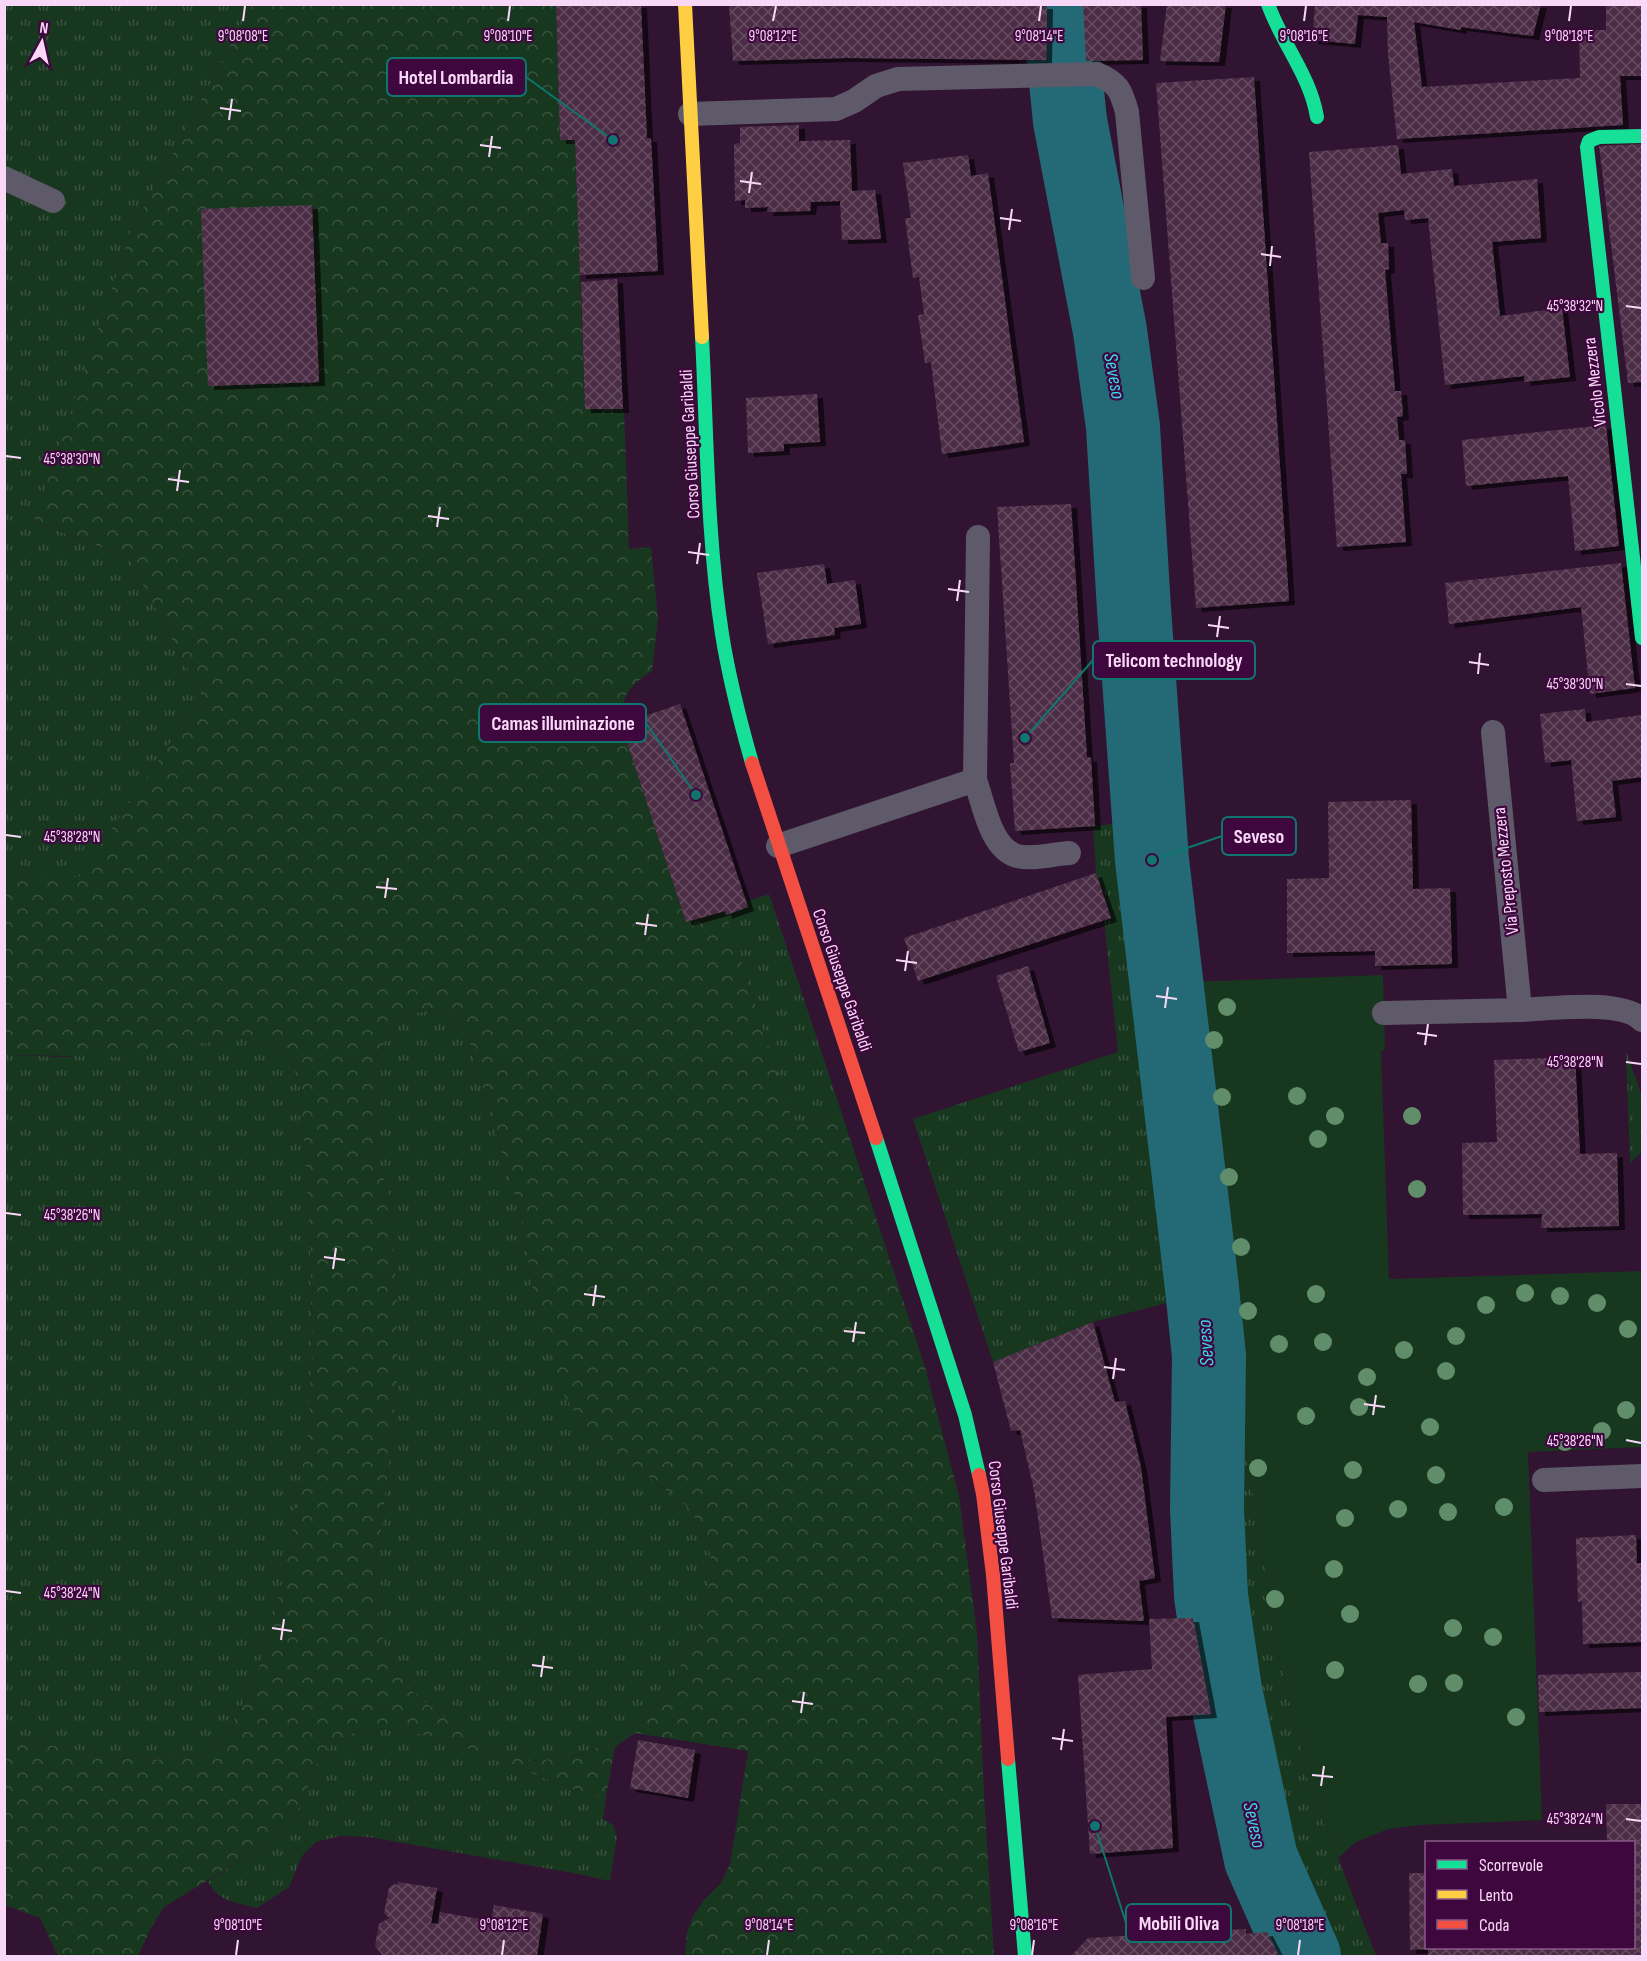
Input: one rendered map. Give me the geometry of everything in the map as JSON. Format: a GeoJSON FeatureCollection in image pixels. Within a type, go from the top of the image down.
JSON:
{"type":"FeatureCollection","features":[{"type":"Feature","properties":{"kind":"main road","name":"Corso Giuseppe Garibaldi"},"geometry":{"type":"LineString","coordinates":[[685,4],[713,553],[722,634],[739,717],[778,846],[907,1229],[965,1415],[983,1494],[993,1575],[1025,1956]]}},
{"type":"Feature","properties":{"kind":"main road"},"geometry":{"type":"LineString","coordinates":[[1268,4],[1280,34],[1312,90],[1317,117]]}},
{"type":"Feature","properties":{"kind":"main road","name":"Vicolo Mezzera"},"geometry":{"type":"LineString","coordinates":[[1642,136],[1599,137],[1589,141],[1587,147],[1642,638]]}},
{"type":"Feature","properties":{"kind":"lane"},"geometry":{"type":"LineString","coordinates":[[690,114],[836,108],[854,101],[876,86],[898,79],[1097,74],[1113,81],[1123,96],[1127,112],[1143,278]]}},
{"type":"Feature","properties":{"kind":"lane"},"geometry":{"type":"LineString","coordinates":[[4,178],[53,201]]}},
{"type":"Feature","properties":{"kind":"lane"},"geometry":{"type":"LineString","coordinates":[[978,537],[975,780],[995,838],[1004,850],[1019,856],[1069,853]]}},
{"type":"Feature","properties":{"kind":"lane","name":"Via Preposto Mezzera"},"geometry":{"type":"LineString","coordinates":[[1493,732],[1520,1010]]}},
{"type":"Feature","properties":{"kind":"lane"},"geometry":{"type":"LineString","coordinates":[[778,846],[975,780]]}},
{"type":"Feature","properties":{"kind":"lane"},"geometry":{"type":"LineString","coordinates":[[1384,1013],[1601,1007],[1620,1008],[1637,1014],[1642,1020]]}},
{"type":"Feature","properties":{"kind":"lane"},"geometry":{"type":"LineString","coordinates":[[1544,1480],[1642,1476]]}},
{"type":"Feature","properties":{"kind":"green space"},"geometry":{"type":"Polygon","coordinates":[[[4,5],[252,5],[131,231],[35,522],[129,558],[202,696],[79,878],[5,873],[4,5]]]}},
{"type":"Feature","properties":{"kind":"green space"},"geometry":{"type":"Polygon","coordinates":[[[252,5],[556,5],[560,140],[575,140],[585,408],[624,408],[629,549],[651,547],[658,619],[652,671],[637,682],[628,693],[623,706],[621,724],[686,922],[725,911],[793,1123],[842,1114],[925,1367],[959,1496],[977,1633],[994,1956],[685,1956],[687,1932],[693,1916],[704,1900],[721,1883],[730,1864],[748,1751],[635,1733],[615,1747],[606,1796],[573,1789],[442,1739],[397,1729],[364,1728],[334,1742],[316,1765],[300,1807],[278,1837],[164,1907],[138,1956],[58,1956],[40,1918],[5,1905],[5,1741],[50,1745],[125,1759],[176,1760],[212,1750],[226,1734],[250,1691],[268,1644],[287,1561],[308,1433],[312,1350],[310,1233],[300,1085],[287,1052],[269,1044],[230,1035],[204,1044],[128,1057],[5,1055],[5,873],[79,877],[202,696],[129,558],[34,521],[131,231],[252,5]],[[436,1009],[415,1013],[392,1031],[376,1056],[370,1095],[377,1154],[390,1199],[397,1298],[397,1384],[382,1525],[374,1571],[380,1627],[387,1655],[409,1689],[469,1737],[496,1753],[528,1761],[570,1758],[611,1742],[640,1725],[668,1692],[694,1637],[707,1600],[711,1560],[707,1535],[686,1505],[641,1471],[612,1454],[579,1419],[558,1385],[533,1290],[521,1217],[468,1038],[455,1015],[436,1009]]]}},
{"type":"Feature","properties":{"kind":"green space"},"geometry":{"type":"Polygon","coordinates":[[[1123,823],[1168,1233],[1178,1300],[1093,1322],[993,1362],[913,1119],[1118,1052],[1104,920],[1111,917],[1096,873],[1093,826],[1123,823]]]}},
{"type":"Feature","properties":{"kind":"green space"},"geometry":{"type":"Polygon","coordinates":[[[769,894],[842,1114],[793,1124],[726,915],[748,907],[746,902],[769,894]]]}},
{"type":"Feature","properties":{"kind":"green space"},"geometry":{"type":"Polygon","coordinates":[[[1383,975],[1385,1050],[1381,1051],[1389,1279],[1642,1271],[1642,1447],[1528,1452],[1542,1820],[1420,1825],[1388,1829],[1356,1842],[1338,1858],[1308,1780],[1277,1649],[1244,1432],[1205,1137],[1189,982],[1383,975]]]}},
{"type":"Feature","properties":{"kind":"green space"},"geometry":{"type":"Polygon","coordinates":[[[436,1009],[455,1015],[468,1038],[521,1217],[533,1290],[579,1419],[612,1454],[641,1471],[686,1505],[707,1535],[711,1560],[707,1600],[694,1637],[668,1692],[640,1725],[611,1742],[570,1758],[528,1761],[496,1753],[469,1737],[409,1689],[387,1655],[380,1627],[374,1571],[382,1525],[397,1384],[397,1298],[390,1199],[377,1154],[370,1095],[376,1056],[392,1031],[415,1013],[436,1009]]]}},
{"type":"Feature","properties":{"kind":"green space"},"geometry":{"type":"Polygon","coordinates":[[[230,1035],[269,1044],[287,1052],[300,1085],[310,1233],[312,1350],[308,1433],[287,1561],[268,1644],[250,1691],[226,1734],[212,1750],[176,1760],[125,1759],[50,1745],[5,1741],[5,1055],[65,1057],[204,1044],[230,1035]]]}},
{"type":"Feature","properties":{"kind":"green space"},"geometry":{"type":"Polygon","coordinates":[[[1626,1051],[1642,1096],[1642,1152],[1630,1163],[1626,1051]]]}},
{"type":"Feature","properties":{"kind":"green space"},"geometry":{"type":"Polygon","coordinates":[[[1233,1343],[1277,1649],[1308,1780],[1376,1956],[1334,1956],[1318,1924],[1281,1834],[1250,1700],[1237,1614],[1233,1499],[1233,1343]]]}},
{"type":"Feature","properties":{"kind":"green space"},"geometry":{"type":"Polygon","coordinates":[[[364,1728],[397,1729],[442,1739],[573,1789],[606,1796],[603,1819],[613,1825],[617,1836],[610,1881],[369,1837],[340,1836],[316,1842],[302,1856],[289,1887],[257,1908],[228,1900],[216,1893],[208,1881],[278,1837],[300,1807],[316,1765],[334,1742],[364,1728]]]}},
{"type":"Feature","properties":{"kind":"building"},"geometry":{"type":"Polygon","coordinates":[[[556,4],[641,4],[647,138],[651,138],[658,271],[580,275],[575,140],[560,140],[556,4]]]}},
{"type":"Feature","properties":{"kind":"building"},"geometry":{"type":"Polygon","coordinates":[[[1083,4],[1141,4],[1143,60],[1086,61],[1083,4]]]}},
{"type":"Feature","properties":{"kind":"building"},"geometry":{"type":"Polygon","coordinates":[[[1167,4],[1226,4],[1219,62],[1160,61],[1167,4]]]}},
{"type":"Feature","properties":{"kind":"building"},"geometry":{"type":"Polygon","coordinates":[[[1315,4],[1541,4],[1533,36],[1461,27],[1461,30],[1414,22],[1422,87],[1580,78],[1579,30],[1606,30],[1606,6],[1642,4],[1642,76],[1620,76],[1623,125],[1397,139],[1388,55],[1387,17],[1358,15],[1355,44],[1312,40],[1315,4]]]}},
{"type":"Feature","properties":{"kind":"building"},"geometry":{"type":"Polygon","coordinates":[[[729,5],[1047,5],[1046,60],[847,58],[733,61],[729,5]]]}},
{"type":"Feature","properties":{"kind":"building"},"geometry":{"type":"Polygon","coordinates":[[[1254,77],[1289,601],[1196,608],[1156,83],[1254,77]]]}},
{"type":"Feature","properties":{"kind":"building"},"geometry":{"type":"Polygon","coordinates":[[[799,125],[799,141],[850,140],[852,191],[875,190],[881,239],[842,240],[840,201],[811,202],[810,211],[767,212],[768,207],[745,208],[745,200],[735,201],[734,144],[740,143],[740,127],[799,125]]]}},
{"type":"Feature","properties":{"kind":"building"},"geometry":{"type":"Polygon","coordinates":[[[1642,144],[1642,382],[1628,383],[1599,146],[1642,144]]]}},
{"type":"Feature","properties":{"kind":"building"},"geometry":{"type":"Polygon","coordinates":[[[1398,145],[1401,174],[1452,169],[1454,186],[1537,179],[1541,238],[1492,242],[1500,316],[1562,308],[1570,377],[1524,382],[1524,376],[1445,385],[1428,218],[1405,220],[1404,210],[1378,213],[1381,243],[1388,243],[1389,269],[1385,270],[1395,391],[1401,391],[1403,416],[1397,417],[1399,440],[1405,440],[1407,474],[1401,474],[1406,542],[1337,547],[1309,152],[1398,145]]]}},
{"type":"Feature","properties":{"kind":"building"},"geometry":{"type":"Polygon","coordinates":[[[968,155],[971,176],[988,173],[1024,442],[942,454],[931,362],[925,363],[918,315],[924,314],[919,277],[913,278],[905,218],[911,218],[903,163],[968,155]]]}},
{"type":"Feature","properties":{"kind":"building"},"geometry":{"type":"Polygon","coordinates":[[[312,205],[319,382],[208,386],[201,209],[312,205]]]}},
{"type":"Feature","properties":{"kind":"building"},"geometry":{"type":"Polygon","coordinates":[[[617,279],[623,409],[585,409],[581,282],[617,279]]]}},
{"type":"Feature","properties":{"kind":"building"},"geometry":{"type":"Polygon","coordinates":[[[817,394],[820,442],[784,444],[784,451],[748,453],[746,398],[817,394]]]}},
{"type":"Feature","properties":{"kind":"building"},"geometry":{"type":"Polygon","coordinates":[[[1606,425],[1619,546],[1575,551],[1568,476],[1466,486],[1462,440],[1606,425]]]}},
{"type":"Feature","properties":{"kind":"building"},"geometry":{"type":"Polygon","coordinates":[[[1071,504],[1087,757],[1091,758],[1095,826],[1015,831],[1010,763],[1014,763],[997,507],[1071,504]]]}},
{"type":"Feature","properties":{"kind":"building"},"geometry":{"type":"Polygon","coordinates":[[[1621,563],[1635,688],[1590,694],[1581,607],[1449,624],[1445,583],[1621,563]]]}},
{"type":"Feature","properties":{"kind":"building"},"geometry":{"type":"Polygon","coordinates":[[[824,564],[827,584],[855,580],[861,624],[834,628],[835,635],[768,644],[757,573],[824,564]]]}},
{"type":"Feature","properties":{"kind":"building"},"geometry":{"type":"Polygon","coordinates":[[[680,704],[748,907],[726,915],[725,911],[686,922],[621,724],[680,704]]]}},
{"type":"Feature","properties":{"kind":"building"},"geometry":{"type":"Polygon","coordinates":[[[1585,709],[1586,722],[1642,715],[1642,777],[1612,781],[1616,817],[1577,821],[1571,760],[1545,763],[1540,714],[1585,709]]]}},
{"type":"Feature","properties":{"kind":"building"},"geometry":{"type":"Polygon","coordinates":[[[1411,800],[1413,889],[1450,888],[1452,964],[1375,966],[1375,951],[1287,953],[1287,879],[1329,878],[1328,802],[1411,800]]]}},
{"type":"Feature","properties":{"kind":"building"},"geometry":{"type":"Polygon","coordinates":[[[1096,873],[1111,918],[918,981],[904,938],[1096,873]]]}},
{"type":"Feature","properties":{"kind":"building"},"geometry":{"type":"Polygon","coordinates":[[[1028,966],[1050,1043],[1019,1052],[996,976],[1028,966]]]}},
{"type":"Feature","properties":{"kind":"building"},"geometry":{"type":"Polygon","coordinates":[[[1575,1057],[1580,1154],[1617,1153],[1619,1226],[1541,1228],[1542,1214],[1463,1215],[1462,1143],[1497,1142],[1494,1060],[1575,1057]]]}},
{"type":"Feature","properties":{"kind":"building"},"geometry":{"type":"Polygon","coordinates":[[[1093,1322],[1115,1402],[1125,1401],[1141,1467],[1155,1578],[1139,1581],[1144,1621],[1052,1618],[1034,1490],[1020,1430],[1011,1431],[993,1362],[1093,1322]]]}},
{"type":"Feature","properties":{"kind":"building"},"geometry":{"type":"Polygon","coordinates":[[[1636,1535],[1637,1563],[1642,1563],[1642,1642],[1583,1644],[1582,1601],[1578,1602],[1576,1538],[1636,1535]]]}},
{"type":"Feature","properties":{"kind":"building"},"geometry":{"type":"Polygon","coordinates":[[[1193,1618],[1211,1714],[1166,1717],[1173,1848],[1090,1854],[1078,1675],[1152,1669],[1149,1619],[1193,1618]]]}},
{"type":"Feature","properties":{"kind":"building"},"geometry":{"type":"Polygon","coordinates":[[[1642,1672],[1642,1708],[1539,1712],[1538,1675],[1642,1672]]]}},
{"type":"Feature","properties":{"kind":"building"},"geometry":{"type":"Polygon","coordinates":[[[638,1740],[695,1750],[688,1798],[630,1788],[638,1740]]]}},
{"type":"Feature","properties":{"kind":"building"},"geometry":{"type":"Polygon","coordinates":[[[1606,1804],[1642,1804],[1642,1956],[1428,1956],[1428,1949],[1635,1949],[1635,1841],[1607,1841],[1606,1804]]]}},
{"type":"Feature","properties":{"kind":"building"},"geometry":{"type":"Polygon","coordinates":[[[1409,1873],[1425,1873],[1426,1949],[1410,1950],[1409,1873]]]}},
{"type":"Feature","properties":{"kind":"building"},"geometry":{"type":"Polygon","coordinates":[[[398,1882],[437,1888],[431,1923],[438,1924],[440,1912],[491,1921],[494,1905],[543,1914],[537,1956],[383,1956],[375,1946],[379,1924],[389,1918],[384,1913],[389,1888],[394,1884],[398,1885],[398,1882]]]}},
{"type":"Feature","properties":{"kind":"building"},"geometry":{"type":"Polygon","coordinates":[[[1246,1929],[1246,1934],[1267,1932],[1279,1956],[1071,1956],[1088,1938],[1246,1929]]]}},
{"type":"Feature","properties":{"kind":"waterway","name":"Seveso"},"geometry":{"type":"LineString","coordinates":[[1063,4],[1063,52],[1070,121],[1110,331],[1123,427],[1152,860],[1209,1356],[1207,1509],[1211,1596],[1225,1690],[1261,1859],[1304,1956]]}},
{"type":"Feature","properties":{"kind":"traffic: fast"},"geometry":{"type":"LineString","coordinates":[[1268,4],[1302,73],[1317,117]]}},
{"type":"Feature","properties":{"kind":"traffic: fast"},"geometry":{"type":"LineString","coordinates":[[1642,136],[1599,137],[1589,141],[1587,147],[1642,638]]}},
{"type":"Feature","properties":{"kind":"traffic: fast"},"geometry":{"type":"LineString","coordinates":[[702,337],[710,523],[717,597],[728,667],[752,763]]}},
{"type":"Feature","properties":{"kind":"traffic: fast"},"geometry":{"type":"LineString","coordinates":[[876,1138],[965,1415],[979,1475]]}},
{"type":"Feature","properties":{"kind":"traffic: fast"},"geometry":{"type":"LineString","coordinates":[[1008,1759],[1025,1956]]}},
{"type":"Feature","properties":{"kind":"traffic: slow"},"geometry":{"type":"LineString","coordinates":[[685,4],[702,337]]}},
{"type":"Feature","properties":{"kind":"traffic: jam"},"geometry":{"type":"LineString","coordinates":[[752,763],[876,1138]]}},
{"type":"Feature","properties":{"kind":"traffic: jam"},"geometry":{"type":"LineString","coordinates":[[979,1475],[993,1575],[1008,1759]]}},
{"type":"Feature","properties":{"kind":"place","name":"Hotel Lombardia"},"geometry":{"type":"Point","coordinates":[613,140]}},
{"type":"Feature","properties":{"kind":"place","name":"Telicom technology"},"geometry":{"type":"Point","coordinates":[1025,738]}},
{"type":"Feature","properties":{"kind":"place","name":"Camas illuminazione"},"geometry":{"type":"Point","coordinates":[696,795]}},
{"type":"Feature","properties":{"kind":"place","name":"Seveso"},"geometry":{"type":"Point","coordinates":[1152,860]}},
{"type":"Feature","properties":{"kind":"place","name":"Mobili Oliva"},"geometry":{"type":"Point","coordinates":[1095,1826]}}]}
